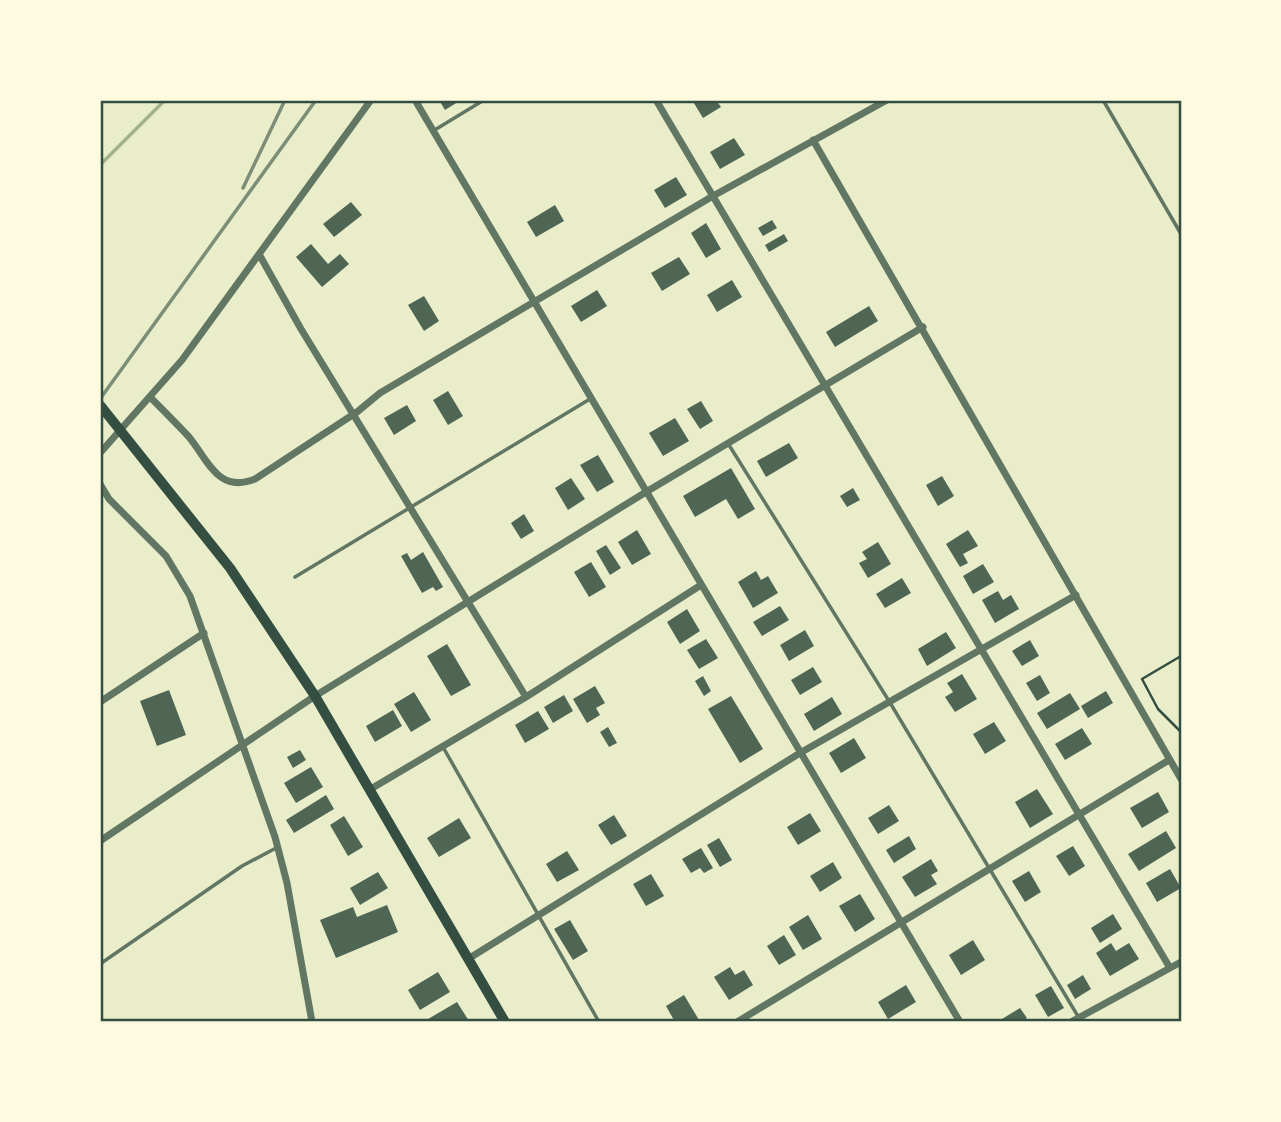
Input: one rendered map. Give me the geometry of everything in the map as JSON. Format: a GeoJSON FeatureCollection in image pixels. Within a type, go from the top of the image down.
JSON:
{"type":"FeatureCollection","features":[{"type":"Feature","properties":{"kind":"main road"},"geometry":{"type":"LineString","coordinates":[[100,405],[230,568],[315,696],[505,1022]]}},
{"type":"Feature","properties":{"kind":"street"},"geometry":{"type":"LineString","coordinates":[[100,453],[187,354],[371,100]]}},
{"type":"Feature","properties":{"kind":"street"},"geometry":{"type":"LineString","coordinates":[[415,100],[960,1022]]}},
{"type":"Feature","properties":{"kind":"street"},"geometry":{"type":"LineString","coordinates":[[656,100],[826,384],[1077,816],[1170,968]]}},
{"type":"Feature","properties":{"kind":"street"},"geometry":{"type":"LineString","coordinates":[[150,397],[188,437],[214,473],[227,481],[240,483],[255,479],[354,414],[380,393],[533,301],[713,195],[887,100]]}},
{"type":"Feature","properties":{"kind":"street"},"geometry":{"type":"LineString","coordinates":[[813,140],[1181,779]]}},
{"type":"Feature","properties":{"kind":"street"},"geometry":{"type":"LineString","coordinates":[[260,254],[301,329],[526,696]]}},
{"type":"Feature","properties":{"kind":"street"},"geometry":{"type":"LineString","coordinates":[[100,842],[315,696],[646,492],[923,327]]}},
{"type":"Feature","properties":{"kind":"street"},"geometry":{"type":"LineString","coordinates":[[100,484],[109,499],[170,562],[187,590],[204,632],[278,847],[312,1022]]}},
{"type":"Feature","properties":{"kind":"street"},"geometry":{"type":"LineString","coordinates":[[369,790],[526,696],[701,585]]}},
{"type":"Feature","properties":{"kind":"street"},"geometry":{"type":"LineString","coordinates":[[468,959],[800,753],[979,648],[1076,595]]}},
{"type":"Feature","properties":{"kind":"street"},"geometry":{"type":"LineString","coordinates":[[100,702],[204,632]]}},
{"type":"Feature","properties":{"kind":"street"},"geometry":{"type":"LineString","coordinates":[[737,1022],[1169,760]]}},
{"type":"Feature","properties":{"kind":"street"},"geometry":{"type":"LineString","coordinates":[[1071,1022],[1181,962]]}},
{"type":"Feature","properties":{"kind":"lane"},"geometry":{"type":"LineString","coordinates":[[433,131],[484,100]]}},
{"type":"Feature","properties":{"kind":"lane"},"geometry":{"type":"LineString","coordinates":[[1102,100],[1181,234]]}},
{"type":"Feature","properties":{"kind":"lane"},"geometry":{"type":"LineString","coordinates":[[295,577],[591,399]]}},
{"type":"Feature","properties":{"kind":"lane"},"geometry":{"type":"LineString","coordinates":[[728,443],[889,701],[1079,1018]]}},
{"type":"Feature","properties":{"kind":"lane"},"geometry":{"type":"LineString","coordinates":[[443,746],[599,1022]]}},
{"type":"Feature","properties":{"kind":"lane"},"geometry":{"type":"LineString","coordinates":[[100,964],[242,866],[278,847]]}},
{"type":"Feature","properties":{"kind":"path"},"geometry":{"type":"LineString","coordinates":[[1181,656],[1142,679],[1158,709],[1181,732]]}},
{"type":"Feature","properties":{"kind":"building"},"geometry":{"type":"Polygon","coordinates":[[[439,100],[461,100],[445,110],[439,100]]]}},
{"type":"Feature","properties":{"kind":"building"},"geometry":{"type":"Polygon","coordinates":[[[692,100],[716,100],[721,107],[703,118],[692,100]]]}},
{"type":"Feature","properties":{"kind":"building"},"geometry":{"type":"Polygon","coordinates":[[[734,138],[745,155],[720,169],[710,152],[734,138]]]}},
{"type":"Feature","properties":{"kind":"building"},"geometry":{"type":"Polygon","coordinates":[[[676,177],[687,195],[665,208],[654,190],[676,177]]]}},
{"type":"Feature","properties":{"kind":"building"},"geometry":{"type":"Polygon","coordinates":[[[351,202],[362,215],[334,237],[323,224],[351,202]]]}},
{"type":"Feature","properties":{"kind":"building"},"geometry":{"type":"Polygon","coordinates":[[[555,205],[564,221],[536,237],[527,222],[555,205]]]}},
{"type":"Feature","properties":{"kind":"building"},"geometry":{"type":"Polygon","coordinates":[[[772,220],[777,228],[763,236],[758,228],[772,220]]]}},
{"type":"Feature","properties":{"kind":"building"},"geometry":{"type":"Polygon","coordinates":[[[706,223],[721,249],[706,258],[691,233],[706,223]]]}},
{"type":"Feature","properties":{"kind":"building"},"geometry":{"type":"Polygon","coordinates":[[[784,234],[788,241],[769,252],[765,245],[784,234]]]}},
{"type":"Feature","properties":{"kind":"building"},"geometry":{"type":"Polygon","coordinates":[[[311,244],[328,264],[340,254],[349,264],[322,287],[296,257],[311,244]]]}},
{"type":"Feature","properties":{"kind":"building"},"geometry":{"type":"Polygon","coordinates":[[[679,257],[690,274],[662,291],[651,273],[679,257]]]}},
{"type":"Feature","properties":{"kind":"building"},"geometry":{"type":"Polygon","coordinates":[[[732,280],[742,297],[717,312],[707,295],[732,280]]]}},
{"type":"Feature","properties":{"kind":"building"},"geometry":{"type":"Polygon","coordinates":[[[597,290],[607,306],[581,322],[571,306],[597,290]]]}},
{"type":"Feature","properties":{"kind":"building"},"geometry":{"type":"Polygon","coordinates":[[[424,296],[439,321],[424,331],[408,305],[424,296]]]}},
{"type":"Feature","properties":{"kind":"building"},"geometry":{"type":"Polygon","coordinates":[[[869,306],[878,321],[835,347],[826,332],[869,306]]]}},
{"type":"Feature","properties":{"kind":"building"},"geometry":{"type":"Polygon","coordinates":[[[448,391],[463,416],[448,425],[433,400],[448,391]]]}},
{"type":"Feature","properties":{"kind":"building"},"geometry":{"type":"Polygon","coordinates":[[[701,401],[713,421],[700,429],[687,409],[701,401]]]}},
{"type":"Feature","properties":{"kind":"building"},"geometry":{"type":"Polygon","coordinates":[[[407,405],[416,421],[394,435],[384,418],[407,405]]]}},
{"type":"Feature","properties":{"kind":"building"},"geometry":{"type":"Polygon","coordinates":[[[675,418],[689,441],[663,456],[649,433],[675,418]]]}},
{"type":"Feature","properties":{"kind":"building"},"geometry":{"type":"Polygon","coordinates":[[[789,443],[798,458],[766,477],[757,461],[789,443]]]}},
{"type":"Feature","properties":{"kind":"building"},"geometry":{"type":"Polygon","coordinates":[[[598,455],[614,482],[597,492],[580,465],[598,455]]]}},
{"type":"Feature","properties":{"kind":"building"},"geometry":{"type":"Polygon","coordinates":[[[731,468],[755,509],[738,519],[726,499],[695,517],[683,496],[731,468]]]}},
{"type":"Feature","properties":{"kind":"building"},"geometry":{"type":"Polygon","coordinates":[[[942,476],[954,496],[938,506],[926,485],[942,476]]]}},
{"type":"Feature","properties":{"kind":"building"},"geometry":{"type":"Polygon","coordinates":[[[571,478],[585,499],[568,510],[555,488],[571,478]]]}},
{"type":"Feature","properties":{"kind":"building"},"geometry":{"type":"Polygon","coordinates":[[[853,488],[860,500],[847,507],[840,496],[853,488]]]}},
{"type":"Feature","properties":{"kind":"building"},"geometry":{"type":"Polygon","coordinates":[[[524,514],[534,531],[521,539],[511,523],[524,514]]]}},
{"type":"Feature","properties":{"kind":"building"},"geometry":{"type":"Polygon","coordinates":[[[637,530],[651,554],[632,565],[618,542],[637,530]]]}},
{"type":"Feature","properties":{"kind":"building"},"geometry":{"type":"Polygon","coordinates":[[[968,530],[978,546],[963,554],[968,563],[960,567],[946,544],[968,530]]]}},
{"type":"Feature","properties":{"kind":"building"},"geometry":{"type":"Polygon","coordinates":[[[878,542],[891,564],[868,578],[859,563],[867,559],[862,552],[878,542]]]}},
{"type":"Feature","properties":{"kind":"building"},"geometry":{"type":"Polygon","coordinates":[[[606,545],[621,568],[610,575],[596,551],[606,545]]]}},
{"type":"Feature","properties":{"kind":"building"},"geometry":{"type":"Polygon","coordinates":[[[423,552],[443,587],[436,591],[433,587],[422,593],[401,556],[407,553],[411,560],[423,552]]]}},
{"type":"Feature","properties":{"kind":"building"},"geometry":{"type":"Polygon","coordinates":[[[591,562],[606,587],[589,597],[574,572],[591,562]]]}},
{"type":"Feature","properties":{"kind":"building"},"geometry":{"type":"Polygon","coordinates":[[[983,564],[994,582],[973,594],[963,576],[983,564]]]}},
{"type":"Feature","properties":{"kind":"building"},"geometry":{"type":"Polygon","coordinates":[[[756,571],[761,580],[768,576],[778,593],[753,608],[738,582],[756,571]]]}},
{"type":"Feature","properties":{"kind":"building"},"geometry":{"type":"Polygon","coordinates":[[[902,578],[911,593],[885,608],[876,594],[902,578]]]}},
{"type":"Feature","properties":{"kind":"building"},"geometry":{"type":"Polygon","coordinates":[[[998,591],[1003,600],[1011,595],[1019,609],[995,623],[982,600],[998,591]]]}},
{"type":"Feature","properties":{"kind":"building"},"geometry":{"type":"Polygon","coordinates":[[[780,606],[789,620],[762,636],[753,622],[780,606]]]}},
{"type":"Feature","properties":{"kind":"building"},"geometry":{"type":"Polygon","coordinates":[[[687,609],[700,631],[680,644],[667,622],[687,609]]]}},
{"type":"Feature","properties":{"kind":"building"},"geometry":{"type":"Polygon","coordinates":[[[805,630],[814,646],[789,661],[780,645],[805,630]]]}},
{"type":"Feature","properties":{"kind":"building"},"geometry":{"type":"Polygon","coordinates":[[[946,632],[956,648],[927,666],[918,649],[946,632]]]}},
{"type":"Feature","properties":{"kind":"building"},"geometry":{"type":"Polygon","coordinates":[[[706,639],[718,658],[699,669],[687,650],[706,639]]]}},
{"type":"Feature","properties":{"kind":"building"},"geometry":{"type":"Polygon","coordinates":[[[1030,640],[1039,656],[1022,666],[1012,651],[1030,640]]]}},
{"type":"Feature","properties":{"kind":"building"},"geometry":{"type":"Polygon","coordinates":[[[447,644],[471,685],[451,696],[427,656],[447,644]]]}},
{"type":"Feature","properties":{"kind":"building"},"geometry":{"type":"Polygon","coordinates":[[[813,667],[822,682],[800,695],[791,680],[813,667]]]}},
{"type":"Feature","properties":{"kind":"building"},"geometry":{"type":"Polygon","coordinates":[[[962,674],[977,699],[955,712],[945,697],[953,692],[947,683],[962,674]]]}},
{"type":"Feature","properties":{"kind":"building"},"geometry":{"type":"Polygon","coordinates":[[[1040,675],[1050,693],[1037,701],[1026,683],[1040,675]]]}},
{"type":"Feature","properties":{"kind":"building"},"geometry":{"type":"Polygon","coordinates":[[[703,676],[711,691],[704,696],[695,681],[703,676]]]}},
{"type":"Feature","properties":{"kind":"building"},"geometry":{"type":"Polygon","coordinates":[[[595,686],[605,703],[596,708],[600,715],[587,723],[573,699],[595,686]]]}},
{"type":"Feature","properties":{"kind":"building"},"geometry":{"type":"Polygon","coordinates":[[[169,690],[186,735],[157,746],[140,701],[169,690]]]}},
{"type":"Feature","properties":{"kind":"building"},"geometry":{"type":"Polygon","coordinates":[[[1106,691],[1113,703],[1088,718],[1081,706],[1106,691]]]}},
{"type":"Feature","properties":{"kind":"building"},"geometry":{"type":"Polygon","coordinates":[[[414,692],[431,720],[411,732],[394,704],[414,692]]]}},
{"type":"Feature","properties":{"kind":"building"},"geometry":{"type":"Polygon","coordinates":[[[1070,693],[1080,709],[1047,729],[1037,713],[1070,693]]]}},
{"type":"Feature","properties":{"kind":"building"},"geometry":{"type":"Polygon","coordinates":[[[564,695],[573,711],[553,723],[544,707],[564,695]]]}},
{"type":"Feature","properties":{"kind":"building"},"geometry":{"type":"Polygon","coordinates":[[[731,696],[763,749],[740,763],[708,709],[731,696]]]}},
{"type":"Feature","properties":{"kind":"building"},"geometry":{"type":"Polygon","coordinates":[[[832,697],[842,714],[814,731],[804,714],[832,697]]]}},
{"type":"Feature","properties":{"kind":"building"},"geometry":{"type":"Polygon","coordinates":[[[393,710],[402,726],[375,742],[366,726],[393,710]]]}},
{"type":"Feature","properties":{"kind":"building"},"geometry":{"type":"Polygon","coordinates":[[[538,711],[549,729],[525,743],[515,725],[538,711]]]}},
{"type":"Feature","properties":{"kind":"building"},"geometry":{"type":"Polygon","coordinates":[[[994,722],[1006,741],[985,754],[973,734],[994,722]]]}},
{"type":"Feature","properties":{"kind":"building"},"geometry":{"type":"Polygon","coordinates":[[[608,727],[617,743],[609,747],[600,732],[608,727]]]}},
{"type":"Feature","properties":{"kind":"building"},"geometry":{"type":"Polygon","coordinates":[[[1082,728],[1092,744],[1065,760],[1055,744],[1082,728]]]}},
{"type":"Feature","properties":{"kind":"building"},"geometry":{"type":"Polygon","coordinates":[[[854,738],[866,758],[841,773],[829,753],[854,738]]]}},
{"type":"Feature","properties":{"kind":"building"},"geometry":{"type":"Polygon","coordinates":[[[300,750],[306,760],[293,768],[287,757],[300,750]]]}},
{"type":"Feature","properties":{"kind":"building"},"geometry":{"type":"Polygon","coordinates":[[[311,767],[323,787],[296,803],[284,783],[311,767]]]}},
{"type":"Feature","properties":{"kind":"building"},"geometry":{"type":"Polygon","coordinates":[[[1037,789],[1053,814],[1030,828],[1015,802],[1037,789]]]}},
{"type":"Feature","properties":{"kind":"building"},"geometry":{"type":"Polygon","coordinates":[[[1158,792],[1169,812],[1142,828],[1130,808],[1158,792]]]}},
{"type":"Feature","properties":{"kind":"building"},"geometry":{"type":"Polygon","coordinates":[[[326,795],[334,809],[294,833],[286,820],[326,795]]]}},
{"type":"Feature","properties":{"kind":"building"},"geometry":{"type":"Polygon","coordinates":[[[889,805],[899,821],[878,834],[868,818],[889,805]]]}},
{"type":"Feature","properties":{"kind":"building"},"geometry":{"type":"Polygon","coordinates":[[[810,813],[821,831],[798,845],[787,827],[810,813]]]}},
{"type":"Feature","properties":{"kind":"building"},"geometry":{"type":"Polygon","coordinates":[[[614,815],[627,836],[611,845],[598,825],[614,815]]]}},
{"type":"Feature","properties":{"kind":"building"},"geometry":{"type":"Polygon","coordinates":[[[344,816],[363,847],[348,856],[330,825],[344,816]]]}},
{"type":"Feature","properties":{"kind":"building"},"geometry":{"type":"Polygon","coordinates":[[[459,818],[471,838],[439,857],[427,838],[459,818]]]}},
{"type":"Feature","properties":{"kind":"building"},"geometry":{"type":"Polygon","coordinates":[[[1166,831],[1176,848],[1139,871],[1128,854],[1166,831]]]}},
{"type":"Feature","properties":{"kind":"building"},"geometry":{"type":"Polygon","coordinates":[[[909,836],[916,849],[894,863],[886,850],[909,836]]]}},
{"type":"Feature","properties":{"kind":"building"},"geometry":{"type":"Polygon","coordinates":[[[719,838],[732,860],[720,867],[707,845],[719,838]]]}},
{"type":"Feature","properties":{"kind":"building"},"geometry":{"type":"Polygon","coordinates":[[[1073,846],[1085,866],[1069,876],[1056,856],[1073,846]]]}},
{"type":"Feature","properties":{"kind":"building"},"geometry":{"type":"Polygon","coordinates":[[[701,848],[713,868],[704,873],[700,868],[691,873],[682,859],[701,848]]]}},
{"type":"Feature","properties":{"kind":"building"},"geometry":{"type":"Polygon","coordinates":[[[567,851],[579,870],[557,882],[546,864],[567,851]]]}},
{"type":"Feature","properties":{"kind":"building"},"geometry":{"type":"Polygon","coordinates":[[[931,859],[938,871],[931,875],[937,884],[915,897],[902,877],[931,859]]]}},
{"type":"Feature","properties":{"kind":"building"},"geometry":{"type":"Polygon","coordinates":[[[833,862],[842,878],[820,892],[810,876],[833,862]]]}},
{"type":"Feature","properties":{"kind":"building"},"geometry":{"type":"Polygon","coordinates":[[[1170,869],[1181,888],[1157,902],[1146,883],[1170,869]]]}},
{"type":"Feature","properties":{"kind":"building"},"geometry":{"type":"Polygon","coordinates":[[[1029,871],[1041,892],[1025,902],[1012,881],[1029,871]]]}},
{"type":"Feature","properties":{"kind":"building"},"geometry":{"type":"Polygon","coordinates":[[[378,872],[388,888],[360,905],[350,888],[378,872]]]}},
{"type":"Feature","properties":{"kind":"building"},"geometry":{"type":"Polygon","coordinates":[[[651,874],[664,896],[646,906],[633,884],[651,874]]]}},
{"type":"Feature","properties":{"kind":"building"},"geometry":{"type":"Polygon","coordinates":[[[860,894],[875,919],[855,932],[839,906],[860,894]]]}},
{"type":"Feature","properties":{"kind":"building"},"geometry":{"type":"Polygon","coordinates":[[[387,905],[398,932],[336,958],[320,920],[353,907],[357,917],[387,905]]]}},
{"type":"Feature","properties":{"kind":"building"},"geometry":{"type":"Polygon","coordinates":[[[1113,914],[1122,929],[1100,943],[1091,928],[1113,914]]]}},
{"type":"Feature","properties":{"kind":"building"},"geometry":{"type":"Polygon","coordinates":[[[808,915],[822,939],[803,950],[789,927],[808,915]]]}},
{"type":"Feature","properties":{"kind":"building"},"geometry":{"type":"Polygon","coordinates":[[[570,920],[588,951],[573,960],[554,929],[570,920]]]}},
{"type":"Feature","properties":{"kind":"building"},"geometry":{"type":"Polygon","coordinates":[[[784,935],[796,955],[779,965],[767,946],[784,935]]]}},
{"type":"Feature","properties":{"kind":"building"},"geometry":{"type":"Polygon","coordinates":[[[973,940],[985,960],[961,975],[949,955],[973,940]]]}},
{"type":"Feature","properties":{"kind":"building"},"geometry":{"type":"Polygon","coordinates":[[[1111,943],[1116,951],[1129,943],[1139,959],[1110,976],[1096,953],[1111,943]]]}},
{"type":"Feature","properties":{"kind":"building"},"geometry":{"type":"Polygon","coordinates":[[[730,967],[735,975],[744,970],[753,985],[729,1000],[714,977],[730,967]]]}},
{"type":"Feature","properties":{"kind":"building"},"geometry":{"type":"Polygon","coordinates":[[[438,972],[450,992],[420,1010],[408,990],[438,972]]]}},
{"type":"Feature","properties":{"kind":"building"},"geometry":{"type":"Polygon","coordinates":[[[1083,975],[1091,989],[1075,999],[1067,985],[1083,975]]]}},
{"type":"Feature","properties":{"kind":"building"},"geometry":{"type":"Polygon","coordinates":[[[906,985],[916,1002],[888,1019],[878,1002],[906,985]]]}},
{"type":"Feature","properties":{"kind":"building"},"geometry":{"type":"Polygon","coordinates":[[[1051,986],[1064,1008],[1048,1017],[1035,995],[1051,986]]]}},
{"type":"Feature","properties":{"kind":"building"},"geometry":{"type":"Polygon","coordinates":[[[684,995],[699,1020],[696,1022],[675,1022],[666,1006],[684,995]]]}},
{"type":"Feature","properties":{"kind":"building"},"geometry":{"type":"Polygon","coordinates":[[[457,1002],[469,1021],[423,1022],[457,1002]]]}},
{"type":"Feature","properties":{"kind":"building"},"geometry":{"type":"Polygon","coordinates":[[[1020,1008],[1027,1018],[1020,1022],[997,1022],[1020,1008]]]}},
{"type":"Feature","properties":{"kind":"waterway"},"geometry":{"type":"LineString","coordinates":[[100,165],[165,100]]}},
{"type":"Feature","properties":{"kind":"railway"},"geometry":{"type":"LineString","coordinates":[[243,188],[285,100]]}},
{"type":"Feature","properties":{"kind":"railway"},"geometry":{"type":"LineString","coordinates":[[100,399],[316,100]]}}]}
